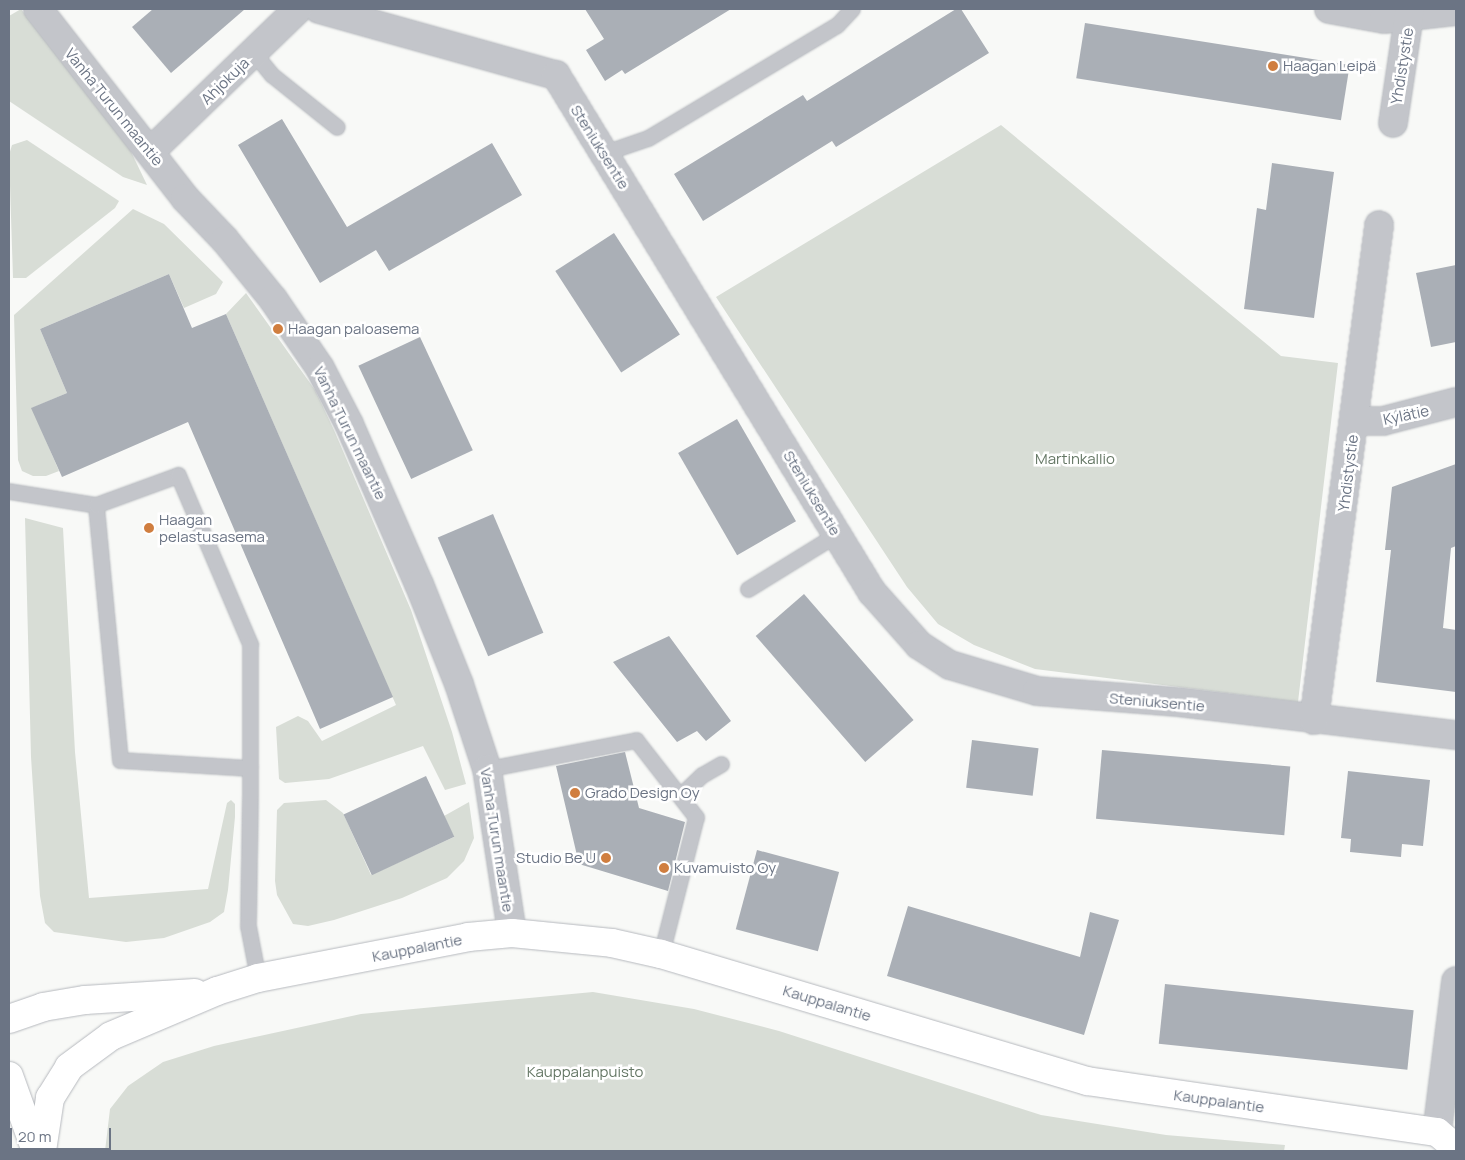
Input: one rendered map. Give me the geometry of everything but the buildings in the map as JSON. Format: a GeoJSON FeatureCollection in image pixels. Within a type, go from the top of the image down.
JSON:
{"type":"FeatureCollection","features":[{"type":"Feature","properties":{"kind":"main road","name":"Kauppalantie"},"geometry":{"type":"LineString","coordinates":[[42,1151],[50,1098],[69,1067],[111,1036],[217,991],[258,978],[468,938],[512,933],[612,943],[661,954],[1087,1081],[1450,1134]]}},
{"type":"Feature","properties":{"kind":"main road","name":"Kauppalantie"},"geometry":{"type":"LineString","coordinates":[[9,1019],[43,1007],[86,1000],[217,991]]}},
{"type":"Feature","properties":{"kind":"main road"},"geometry":{"type":"LineString","coordinates":[[9,1076],[36,1151]]}},
{"type":"Feature","properties":{"kind":"street","name":"Vanha Turun maantie"},"geometry":{"type":"LineString","coordinates":[[38,9],[151,151],[185,198],[225,240],[273,300],[320,368],[349,424],[420,584],[459,684],[488,769],[512,933]]}},
{"type":"Feature","properties":{"kind":"street","name":"Ahjokuja"},"geometry":{"type":"LineString","coordinates":[[151,151],[254,54],[298,9]]}},
{"type":"Feature","properties":{"kind":"street","name":"Steniuksentie"},"geometry":{"type":"LineString","coordinates":[[319,9],[556,75],[837,534],[894,620],[919,645],[950,665],[1037,691],[1178,702],[1314,720],[1456,735]]}},
{"type":"Feature","properties":{"kind":"street"},"geometry":{"type":"LineString","coordinates":[[1329,9],[1384,19],[1409,14],[1456,11]]}},
{"type":"Feature","properties":{"kind":"street","name":"Yhdistystie"},"geometry":{"type":"LineString","coordinates":[[1393,123],[1409,14]]}},
{"type":"Feature","properties":{"kind":"street","name":"Yhdistystie"},"geometry":{"type":"LineString","coordinates":[[1314,720],[1379,225]]}},
{"type":"Feature","properties":{"kind":"street","name":"Kylätie"},"geometry":{"type":"LineString","coordinates":[[1354,421],[1383,421],[1456,402]]}},
{"type":"Feature","properties":{"kind":"street"},"geometry":{"type":"LineString","coordinates":[[1450,1134],[1456,982]]}},
{"type":"Feature","properties":{"kind":"lane"},"geometry":{"type":"LineString","coordinates":[[604,152],[648,138],[837,25],[852,9]]}},
{"type":"Feature","properties":{"kind":"lane"},"geometry":{"type":"LineString","coordinates":[[254,54],[272,75],[337,128]]}},
{"type":"Feature","properties":{"kind":"lane"},"geometry":{"type":"LineString","coordinates":[[9,491],[96,505],[178,475],[250,644],[248,926],[258,978]]}},
{"type":"Feature","properties":{"kind":"lane"},"geometry":{"type":"LineString","coordinates":[[96,505],[120,760],[250,768]]}},
{"type":"Feature","properties":{"kind":"lane"},"geometry":{"type":"LineString","coordinates":[[748,588],[837,534]]}},
{"type":"Feature","properties":{"kind":"lane"},"geometry":{"type":"LineString","coordinates":[[488,769],[636,740],[681,795],[696,817],[661,954]]}},
{"type":"Feature","properties":{"kind":"lane"},"geometry":{"type":"LineString","coordinates":[[681,795],[702,775],[721,764]]}},
{"type":"Feature","properties":{"kind":"green space"},"geometry":{"type":"Polygon","coordinates":[[[21,9],[124,137],[147,185],[123,177],[9,101],[9,16],[21,9]]]}},
{"type":"Feature","properties":{"kind":"green space","name":"Martinkallio"},"geometry":{"type":"Polygon","coordinates":[[[1001,125],[1281,356],[1338,363],[1298,702],[1035,669],[974,645],[938,624],[907,587],[716,297],[1001,125]]]}},
{"type":"Feature","properties":{"kind":"green space"},"geometry":{"type":"Polygon","coordinates":[[[27,140],[119,201],[115,208],[26,278],[13,278],[9,155],[12,145],[27,140]]]}},
{"type":"Feature","properties":{"kind":"green space"},"geometry":{"type":"Polygon","coordinates":[[[133,209],[164,224],[223,282],[216,294],[184,308],[169,274],[40,329],[67,393],[32,408],[59,471],[46,476],[33,476],[22,471],[18,460],[14,315],[133,209]]]}},
{"type":"Feature","properties":{"kind":"green space"},"geometry":{"type":"Polygon","coordinates":[[[246,293],[315,390],[334,430],[411,610],[452,732],[466,784],[445,790],[423,746],[329,779],[285,783],[279,779],[276,727],[298,716],[308,721],[322,741],[396,705],[226,314],[246,293]]]}},
{"type":"Feature","properties":{"kind":"green space"},"geometry":{"type":"Polygon","coordinates":[[[25,518],[63,528],[75,752],[89,898],[208,889],[227,803],[231,800],[235,804],[235,817],[228,890],[224,912],[210,922],[164,938],[126,942],[54,932],[45,923],[40,896],[31,757],[25,518]]]}},
{"type":"Feature","properties":{"kind":"green space"},"geometry":{"type":"Polygon","coordinates":[[[326,800],[343,813],[371,875],[454,837],[444,816],[469,802],[474,838],[464,861],[447,878],[402,898],[334,920],[308,926],[293,924],[277,895],[275,881],[277,810],[284,803],[326,800]]]}},
{"type":"Feature","properties":{"kind":"green space","name":"Kauppalanpuisto"},"geometry":{"type":"Polygon","coordinates":[[[593,992],[694,1009],[779,1031],[1041,1115],[1166,1135],[1285,1145],[1284,1151],[105,1151],[110,1109],[128,1086],[163,1062],[214,1046],[361,1014],[593,992]]]}},
{"type":"Feature","properties":{"kind":"place","name":"Haagan Leipä"},"geometry":{"type":"Point","coordinates":[1273,66]}},
{"type":"Feature","properties":{"kind":"place","name":"Haagan paloasema"},"geometry":{"type":"Point","coordinates":[278,329]}},
{"type":"Feature","properties":{"kind":"place","name":"Haagan pelastusasema"},"geometry":{"type":"Point","coordinates":[149,528]}},
{"type":"Feature","properties":{"kind":"place","name":"Grado Design Oy"},"geometry":{"type":"Point","coordinates":[575,793]}},
{"type":"Feature","properties":{"kind":"place","name":"Studio Be U"},"geometry":{"type":"Point","coordinates":[606,858]}},
{"type":"Feature","properties":{"kind":"place","name":"Kuvamuisto Oy"},"geometry":{"type":"Point","coordinates":[664,868]}}]}
